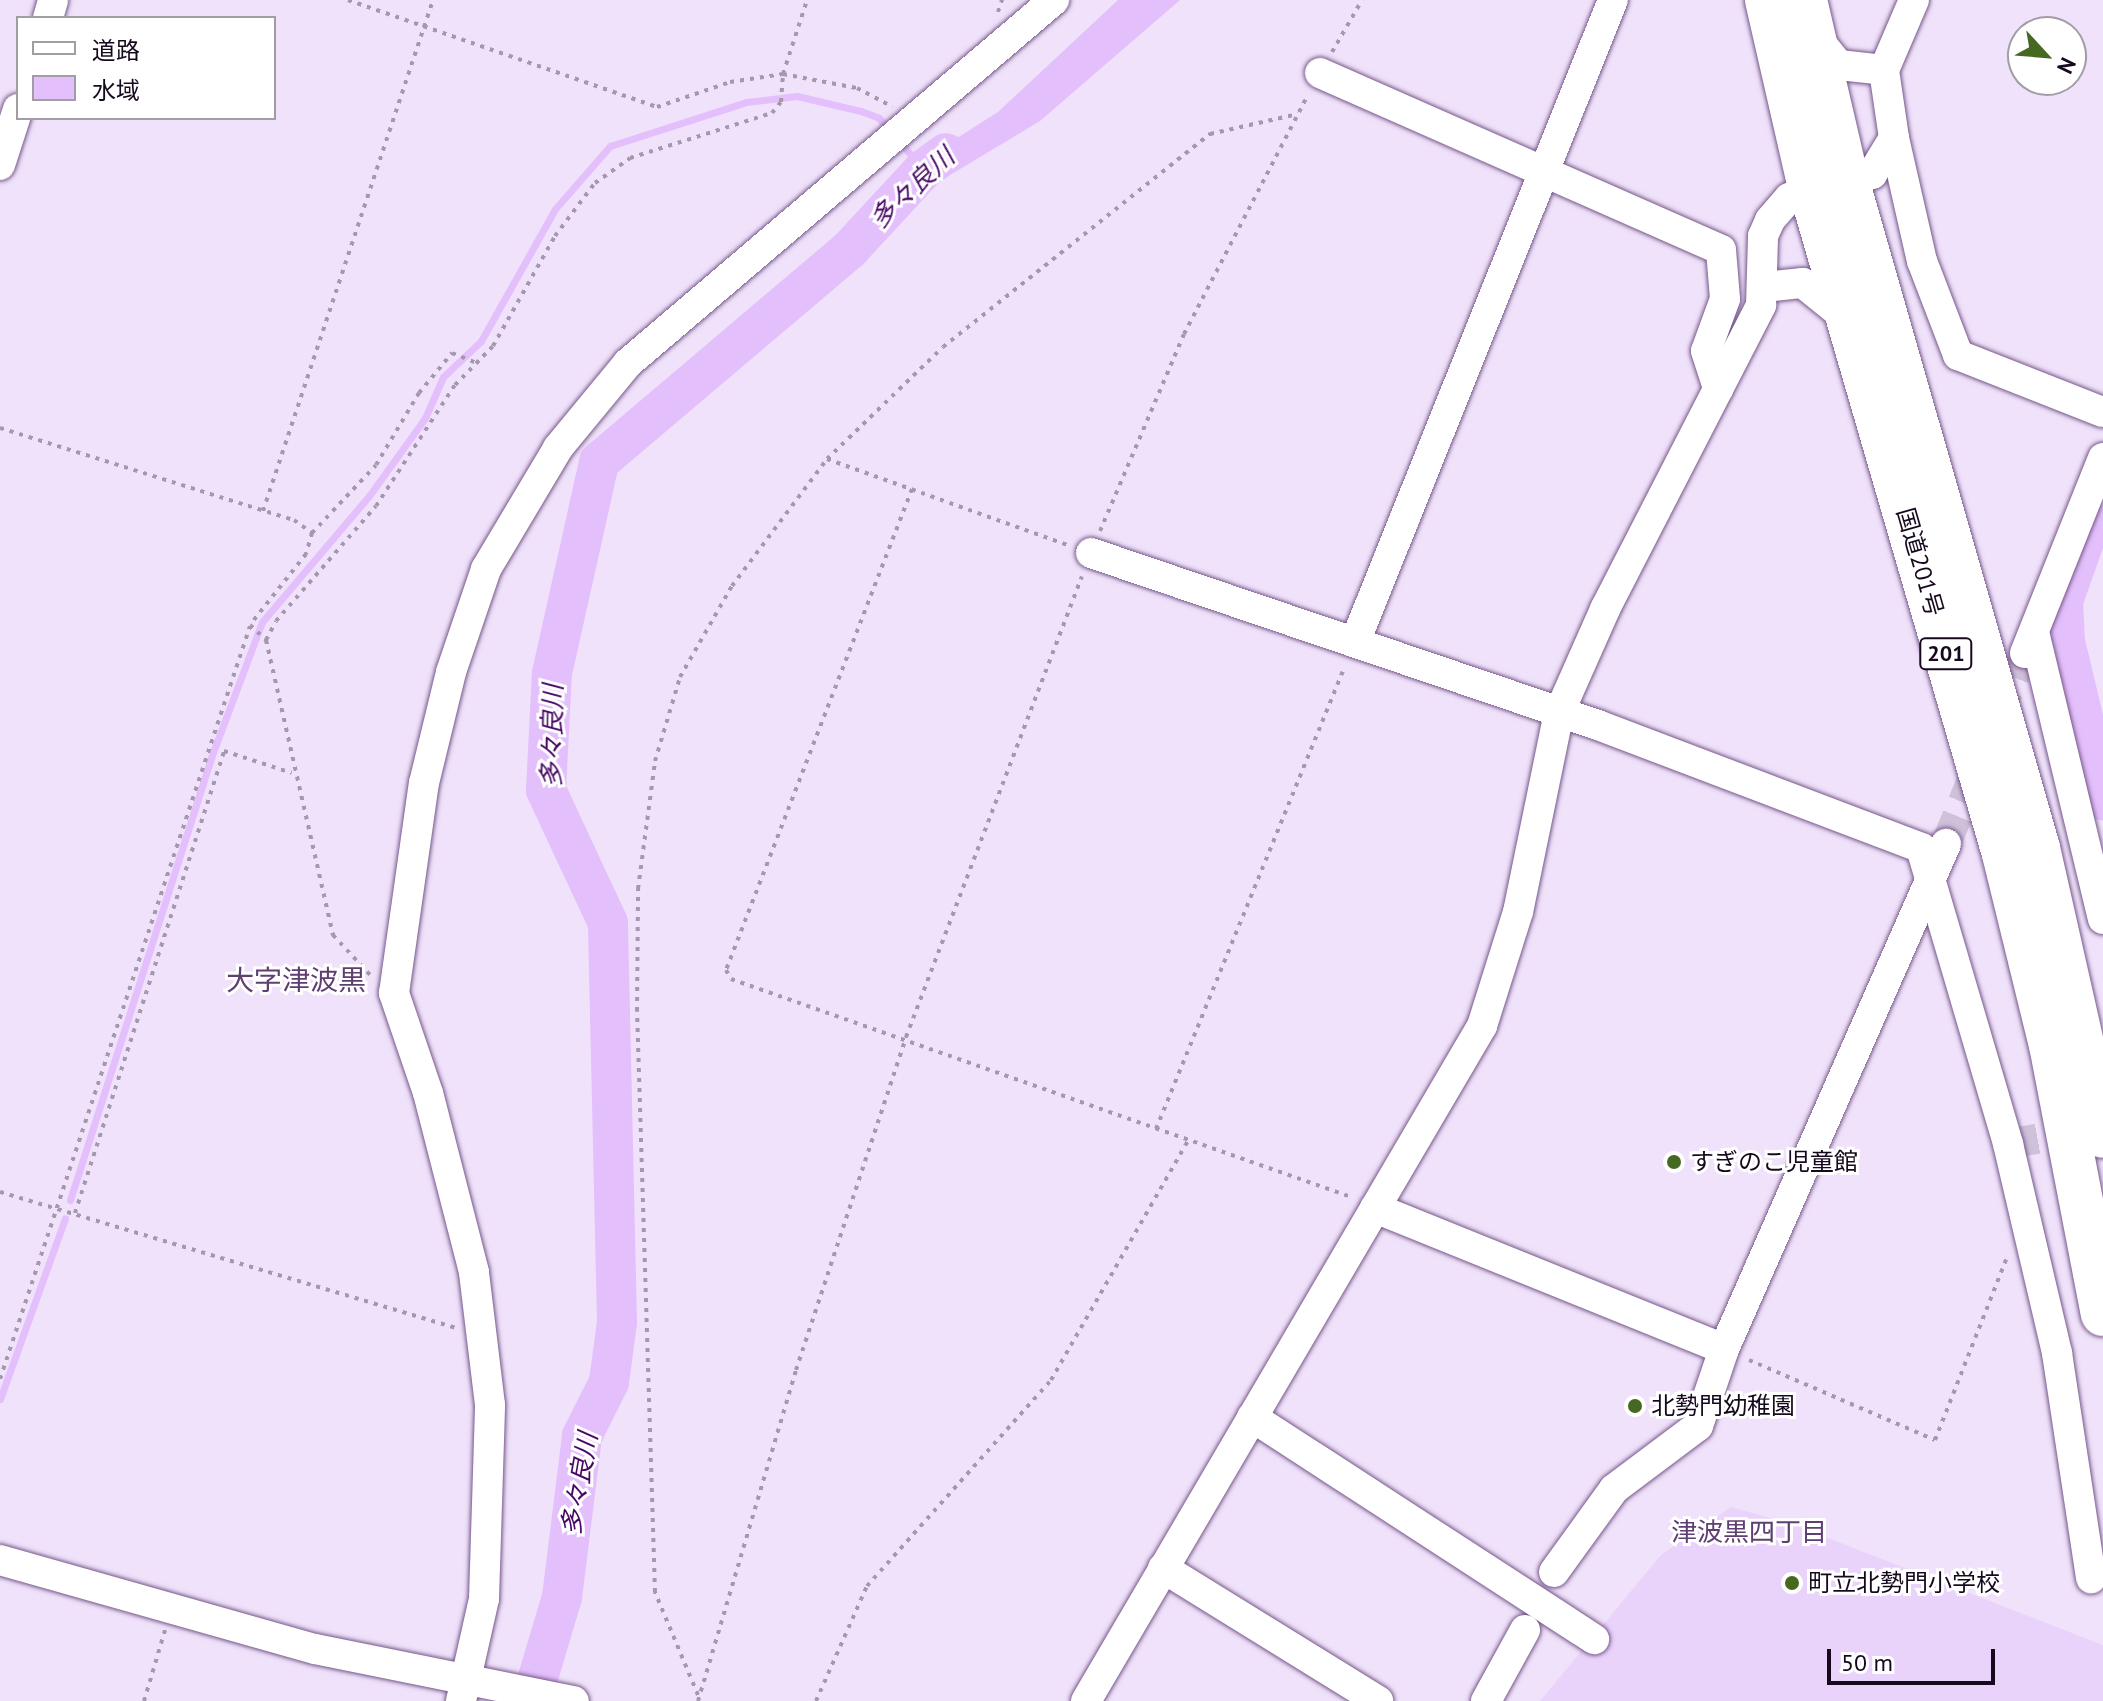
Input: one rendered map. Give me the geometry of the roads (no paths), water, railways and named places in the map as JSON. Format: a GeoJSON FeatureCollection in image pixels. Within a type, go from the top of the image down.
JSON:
{"type":"FeatureCollection","features":[{"type":"Feature","properties":{"kind":"highway","name":"国道201号"},"geometry":{"type":"LineString","coordinates":[[1767,0],[2038,848],[2103,1136]]}},
{"type":"Feature","properties":{"kind":"highway","name":"国道201号"},"geometry":{"type":"LineString","coordinates":[[1808,16],[1828,184],[1851,323],[2004,854],[2051,1045],[2103,1314]]}},
{"type":"Feature","properties":{"kind":"street"},"geometry":{"type":"LineString","coordinates":[[469,1690],[484,1599],[490,1405],[474,1272],[428,1093],[394,993],[424,783],[451,672],[486,569],[558,448],[628,363],[1054,0]]}},
{"type":"Feature","properties":{"kind":"street"},"geometry":{"type":"LineString","coordinates":[[1355,642],[1613,0]]}},
{"type":"Feature","properties":{"kind":"street"},"geometry":{"type":"LineString","coordinates":[[1914,0],[1884,70],[1894,138],[1922,261],[1958,355],[2103,412]]}},
{"type":"Feature","properties":{"kind":"street"},"geometry":{"type":"LineString","coordinates":[[1808,16],[1839,65],[1884,70]]}},
{"type":"Feature","properties":{"kind":"street"},"geometry":{"type":"LineString","coordinates":[[1320,73],[1721,250],[1725,299],[1706,351],[1718,389]]}},
{"type":"Feature","properties":{"kind":"street"},"geometry":{"type":"LineString","coordinates":[[0,165],[16,115]]}},
{"type":"Feature","properties":{"kind":"street"},"geometry":{"type":"LineString","coordinates":[[1086,1701],[1482,1026],[1500,977],[1559,713],[1605,609],[1754,321],[1764,287],[1763,236],[1770,220],[1789,198],[1828,184],[1872,174],[1894,138]]}},
{"type":"Feature","properties":{"kind":"street"},"geometry":{"type":"LineString","coordinates":[[1764,287],[1803,283],[1851,323]]}},
{"type":"Feature","properties":{"kind":"street"},"geometry":{"type":"LineString","coordinates":[[2103,458],[2028,649],[2103,919]]}},
{"type":"Feature","properties":{"kind":"street"},"geometry":{"type":"LineString","coordinates":[[1091,553],[1559,713],[1921,848],[1932,874],[2024,1213],[2057,1353],[2091,1578]]}},
{"type":"Feature","properties":{"kind":"street"},"geometry":{"type":"LineString","coordinates":[[1554,1572],[1614,1489],[1698,1426],[1724,1349],[1946,844]]}},
{"type":"Feature","properties":{"kind":"street"},"geometry":{"type":"LineString","coordinates":[[1375,1208],[1724,1349]]}},
{"type":"Feature","properties":{"kind":"street"},"geometry":{"type":"LineString","coordinates":[[1252,1417],[1594,1639]]}},
{"type":"Feature","properties":{"kind":"street"},"geometry":{"type":"LineString","coordinates":[[0,1560],[171,1610],[469,1690],[574,1701]]}},
{"type":"Feature","properties":{"kind":"street"},"geometry":{"type":"LineString","coordinates":[[1163,1568],[1378,1701]]}},
{"type":"Feature","properties":{"kind":"street"},"geometry":{"type":"LineString","coordinates":[[1486,1701],[1525,1630]]}},
{"type":"Feature","properties":{"kind":"water"},"geometry":{"type":"Polygon","coordinates":[[[1118,0],[1180,0],[1040,121],[915,196],[896,177],[998,112],[1118,0]]]}},
{"type":"Feature","properties":{"kind":"waterway"},"geometry":{"type":"LineString","coordinates":[[70,1200],[212,755],[262,622],[369,496],[425,418],[443,377],[481,341],[555,209],[610,146],[746,102],[797,96],[861,111],[879,118],[889,130]]}},
{"type":"Feature","properties":{"kind":"waterway"},"geometry":{"type":"LineString","coordinates":[[900,142],[923,169]]}},
{"type":"Feature","properties":{"kind":"waterway","name":"多々良川"},"geometry":{"type":"LineString","coordinates":[[531,1701],[562,1597],[582,1436],[609,1382],[617,1322],[608,923],[546,790],[552,673],[599,462],[850,249],[924,169],[946,153]]}},
{"type":"Feature","properties":{"kind":"waterway"},"geometry":{"type":"LineString","coordinates":[[2091,522],[2063,601],[2065,642],[2103,800]]}},
{"type":"Feature","properties":{"kind":"waterway"},"geometry":{"type":"LineString","coordinates":[[0,1399],[65,1218]]}},
{"type":"Feature","properties":{"kind":"tunnel"},"geometry":{"type":"LineString","coordinates":[[1997,719],[2020,662]]}},
{"type":"Feature","properties":{"kind":"tunnel"},"geometry":{"type":"LineString","coordinates":[[1946,844],[1980,760]]}},
{"type":"Feature","properties":{"kind":"tunnel"},"geometry":{"type":"LineString","coordinates":[[2008,1144],[2085,1130]]}},
{"type":"Feature","properties":{"kind":"place","name":"すぎのこ児童館"},"geometry":{"type":"Point","coordinates":[1674,1162]}},
{"type":"Feature","properties":{"kind":"place","name":"北勢門幼稚園"},"geometry":{"type":"Point","coordinates":[1635,1406]}},
{"type":"Feature","properties":{"kind":"place","name":"町立北勢門小学校"},"geometry":{"type":"Point","coordinates":[1792,1583]}},
{"type":"Feature","properties":{"kind":"district","name":"大字津波黒"},"geometry":{"type":"Point","coordinates":[296,980]}},
{"type":"Feature","properties":{"kind":"district","name":"津波黒四丁目"},"geometry":{"type":"Point","coordinates":[1749,1532]}}]}
